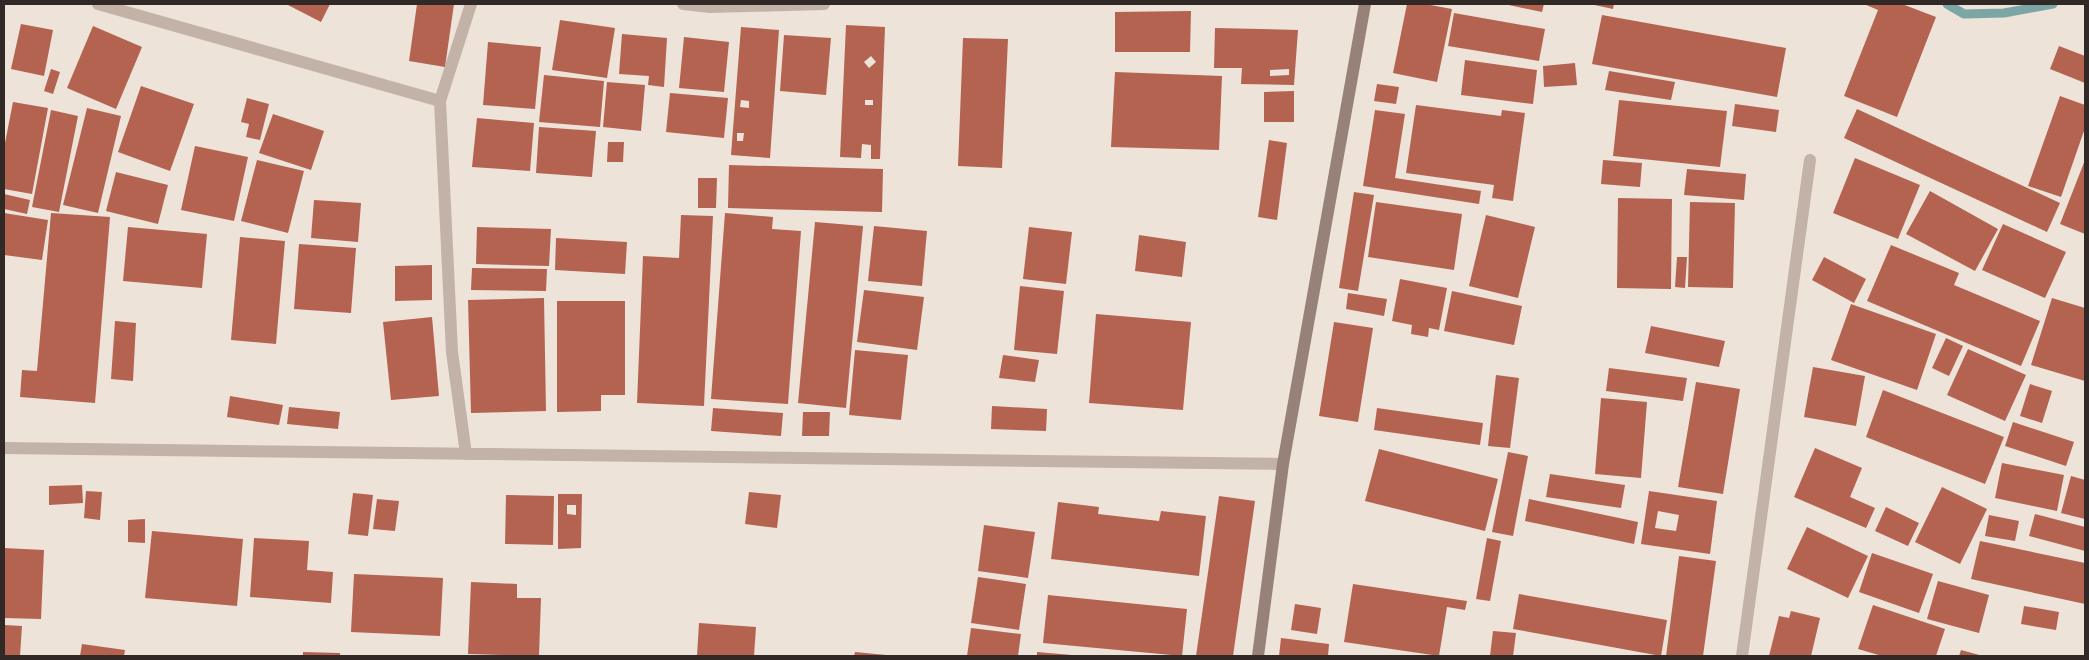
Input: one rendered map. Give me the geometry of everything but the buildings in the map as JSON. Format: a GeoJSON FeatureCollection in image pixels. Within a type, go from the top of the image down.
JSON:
{"type":"FeatureCollection","features":[{"type":"Feature","properties":{"kind":"main road"},"geometry":{"type":"LineString","coordinates":[[1258,656],[1283,464],[1365,4]]}},
{"type":"Feature","properties":{"kind":"street"},"geometry":{"type":"LineString","coordinates":[[98,4],[440,102]]}},
{"type":"Feature","properties":{"kind":"street"},"geometry":{"type":"LineString","coordinates":[[466,454],[452,352],[440,102],[471,4]]}},
{"type":"Feature","properties":{"kind":"street"},"geometry":{"type":"LineString","coordinates":[[683,4],[710,7],[824,4]]}},
{"type":"Feature","properties":{"kind":"street"},"geometry":{"type":"LineString","coordinates":[[1742,656],[1810,160]]}},
{"type":"Feature","properties":{"kind":"street"},"geometry":{"type":"LineString","coordinates":[[4,448],[1283,464]]}},
{"type":"Feature","properties":{"kind":"waterway"},"geometry":{"type":"LineString","coordinates":[[1947,4],[1964,14],[2004,13],[2053,4]]}}]}
